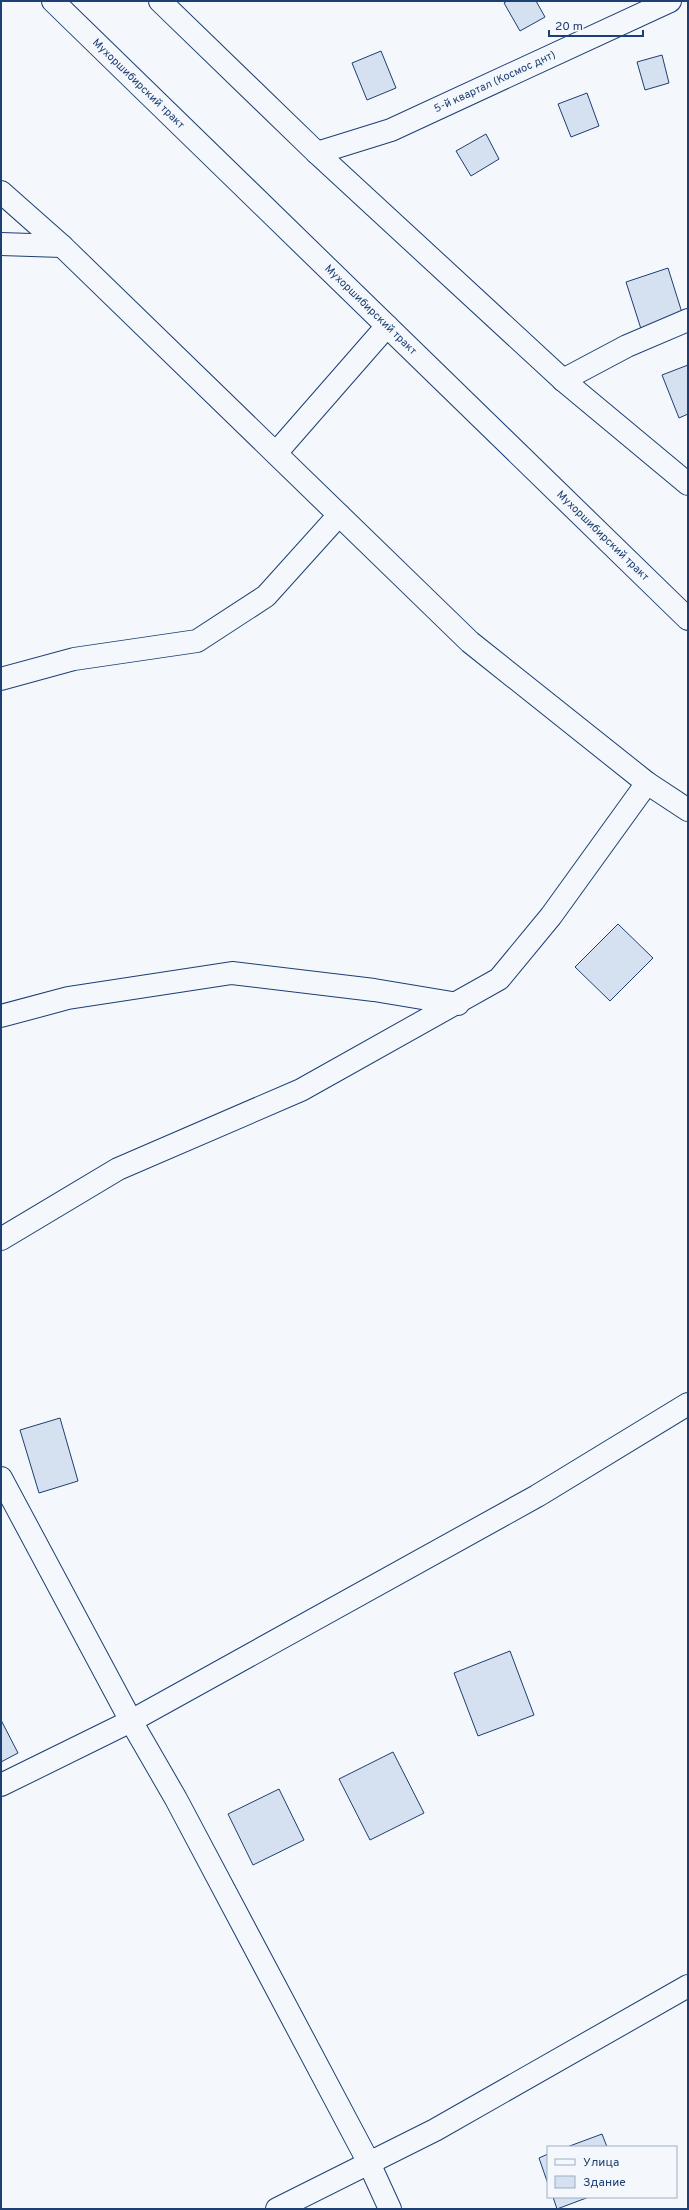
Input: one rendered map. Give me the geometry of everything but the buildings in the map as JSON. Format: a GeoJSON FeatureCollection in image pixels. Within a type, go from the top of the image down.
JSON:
{"type":"FeatureCollection","features":[{"type":"Feature","properties":{"kind":"street","name":"Мухоршибирский тракт"},"geometry":{"type":"LineString","coordinates":[[54,1],[688,619]]}},
{"type":"Feature","properties":{"kind":"street"},"geometry":{"type":"LineString","coordinates":[[160,1],[317,153],[563,380],[688,484]]}},
{"type":"Feature","properties":{"kind":"street","name":"5-й квартал (Космос днт)"},"geometry":{"type":"LineString","coordinates":[[317,153],[391,130],[670,1]]}},
{"type":"Feature","properties":{"kind":"street"},"geometry":{"type":"LineString","coordinates":[[1,192],[62,246],[470,642],[647,783],[688,810]]}},
{"type":"Feature","properties":{"kind":"street"},"geometry":{"type":"LineString","coordinates":[[1,244],[62,246]]}},
{"type":"Feature","properties":{"kind":"street"},"geometry":{"type":"LineString","coordinates":[[563,380],[627,346],[688,320]]}},
{"type":"Feature","properties":{"kind":"street"},"geometry":{"type":"LineString","coordinates":[[276,454],[387,326]]}},
{"type":"Feature","properties":{"kind":"street"},"geometry":{"type":"LineString","coordinates":[[1,679],[74,659],[197,641],[266,596],[339,515]]}},
{"type":"Feature","properties":{"kind":"street"},"geometry":{"type":"LineString","coordinates":[[1,1239],[118,1169],[302,1090],[458,1004],[499,979],[552,916],[647,783]]}},
{"type":"Feature","properties":{"kind":"street"},"geometry":{"type":"LineString","coordinates":[[1,1016],[68,998],[232,973],[374,990],[458,1004]]}},
{"type":"Feature","properties":{"kind":"street"},"geometry":{"type":"LineString","coordinates":[[1,1785],[131,1721],[537,1496],[688,1404]]}},
{"type":"Feature","properties":{"kind":"street"},"geometry":{"type":"LineString","coordinates":[[1,1478],[131,1721],[176,1799],[369,2163],[390,2209]]}},
{"type":"Feature","properties":{"kind":"street"},"geometry":{"type":"LineString","coordinates":[[277,2209],[435,2130],[688,1986]]}}]}
